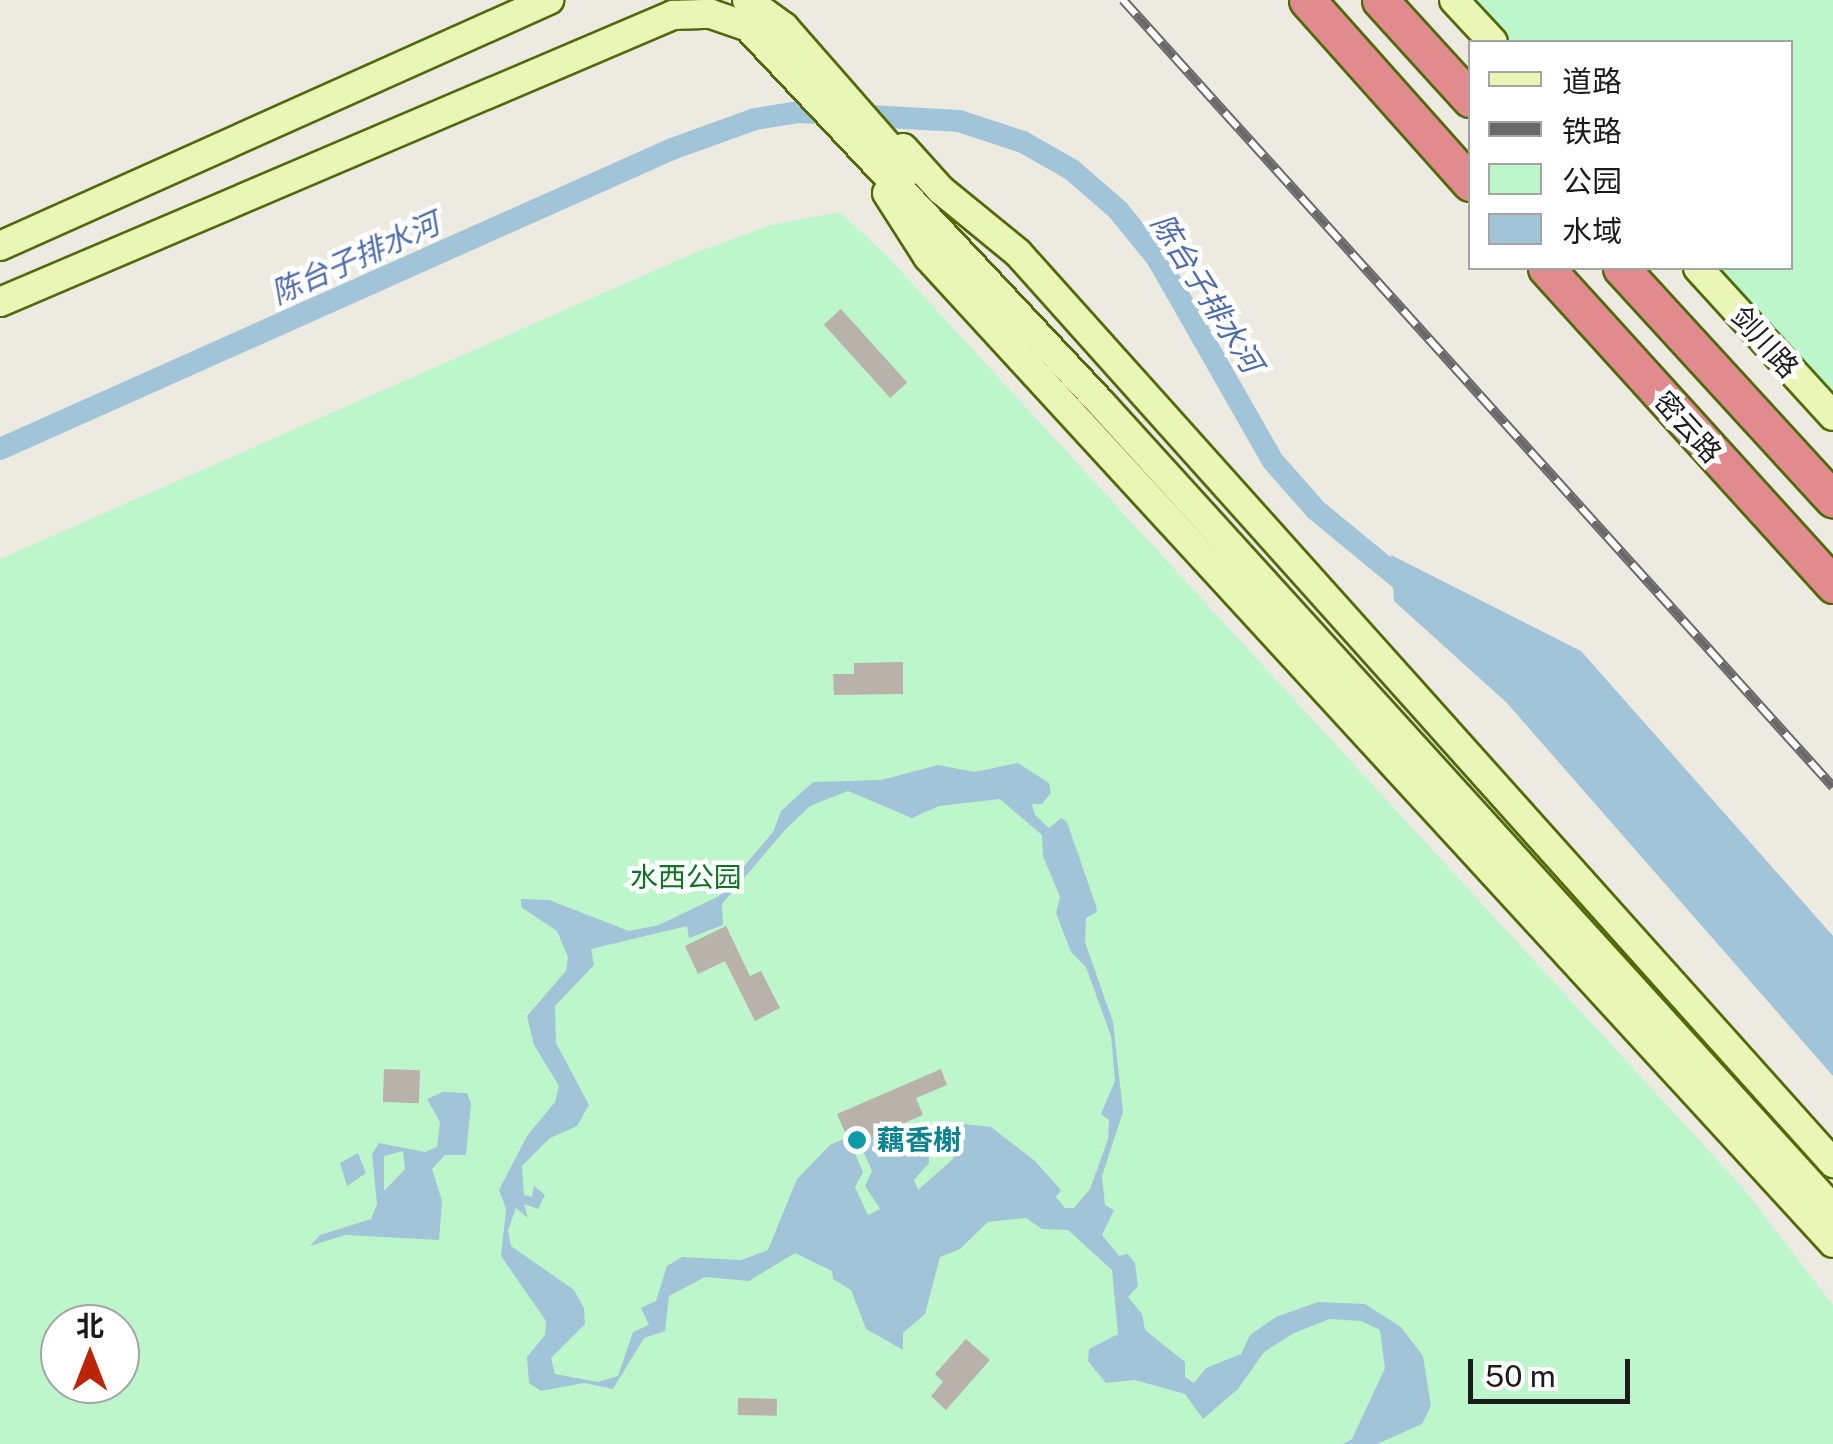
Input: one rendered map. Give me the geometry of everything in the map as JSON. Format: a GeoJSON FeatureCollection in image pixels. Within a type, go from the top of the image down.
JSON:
{"type":"FeatureCollection","features":[{"type":"Feature","properties":{"kind":"highway"},"geometry":{"type":"LineString","coordinates":[[1308,0],[1468,181]]}},
{"type":"Feature","properties":{"kind":"highway"},"geometry":{"type":"LineString","coordinates":[[1380,0],[1468,98]]}},
{"type":"Feature","properties":{"kind":"highway","name":"密云路"},"geometry":{"type":"LineString","coordinates":[[1548,270],[1833,585]]}},
{"type":"Feature","properties":{"kind":"highway","name":"密云路"},"geometry":{"type":"LineString","coordinates":[[1623,270],[1833,499]]}},
{"type":"Feature","properties":{"kind":"street"},"geometry":{"type":"LineString","coordinates":[[0,246],[549,0]]}},
{"type":"Feature","properties":{"kind":"street"},"geometry":{"type":"LineString","coordinates":[[747,0],[813,78],[1833,1209]]}},
{"type":"Feature","properties":{"kind":"street"},"geometry":{"type":"LineString","coordinates":[[1454,0],[1491,40]]}},
{"type":"Feature","properties":{"kind":"street"},"geometry":{"type":"LineString","coordinates":[[0,302],[673,15],[710,14],[772,32]]}},
{"type":"Feature","properties":{"kind":"street"},"geometry":{"type":"LineString","coordinates":[[896,170],[1018,253],[1833,1163]]}},
{"type":"Feature","properties":{"kind":"street"},"geometry":{"type":"LineString","coordinates":[[896,170],[1833,1192]]}},
{"type":"Feature","properties":{"kind":"street"},"geometry":{"type":"LineString","coordinates":[[896,170],[928,257],[1833,1244]]}},
{"type":"Feature","properties":{"kind":"street","name":"剑川路"},"geometry":{"type":"LineString","coordinates":[[1700,270],[1833,416]]}},
{"type":"Feature","properties":{"kind":"green space"},"geometry":{"type":"Polygon","coordinates":[[[1471,0],[1833,0],[1833,396],[1717,270],[1793,270],[1793,40],[1508,40],[1471,0]]]}},
{"type":"Feature","properties":{"kind":"green space","name":"水西公园"},"geometry":{"type":"Polygon","coordinates":[[[840,212],[887,256],[1743,1188],[1833,1305],[1833,1444],[0,1444],[0,559],[692,254],[771,225],[840,212]]]}},
{"type":"Feature","properties":{"kind":"water"},"geometry":{"type":"Polygon","coordinates":[[[1391,555],[1581,651],[1833,936],[1833,1076],[1507,703],[1394,601],[1391,555]]]}},
{"type":"Feature","properties":{"kind":"water"},"geometry":{"type":"Polygon","coordinates":[[[1018,763],[1049,783],[1051,793],[1042,804],[1032,804],[1035,815],[1049,828],[1061,818],[1067,822],[1096,906],[1097,912],[1086,918],[1085,942],[1113,1022],[1123,1112],[1102,1176],[1105,1205],[1114,1210],[1102,1235],[1119,1256],[1128,1254],[1135,1263],[1138,1286],[1128,1297],[1142,1314],[1145,1330],[1185,1362],[1185,1377],[1194,1383],[1206,1368],[1241,1354],[1250,1335],[1276,1317],[1318,1302],[1365,1304],[1401,1327],[1423,1356],[1431,1406],[1422,1424],[1377,1444],[1343,1444],[1352,1439],[1385,1368],[1380,1330],[1361,1321],[1330,1319],[1294,1333],[1264,1352],[1238,1389],[1203,1419],[1185,1394],[1135,1380],[1106,1383],[1088,1361],[1089,1349],[1118,1334],[1112,1270],[1068,1230],[1042,1229],[1026,1218],[988,1222],[960,1249],[940,1257],[925,1314],[903,1333],[903,1350],[866,1329],[851,1290],[833,1279],[832,1271],[795,1253],[749,1281],[705,1277],[669,1296],[665,1331],[644,1338],[613,1389],[584,1383],[541,1391],[529,1383],[527,1357],[545,1335],[546,1321],[501,1256],[506,1209],[499,1190],[527,1136],[555,1102],[559,1086],[534,1045],[527,1016],[566,971],[568,957],[557,931],[521,907],[521,899],[549,900],[629,931],[659,925],[719,896],[773,832],[781,811],[813,782],[881,780],[938,765],[974,772],[1018,763]],[[848,791],[810,806],[722,904],[723,925],[689,938],[687,926],[591,949],[594,965],[555,1006],[556,1043],[589,1105],[577,1126],[550,1138],[522,1166],[524,1195],[532,1197],[534,1186],[545,1195],[538,1209],[524,1204],[528,1218],[516,1208],[508,1230],[511,1246],[574,1290],[584,1308],[585,1324],[551,1358],[555,1374],[598,1382],[618,1376],[633,1332],[649,1325],[641,1308],[656,1301],[667,1266],[682,1257],[741,1260],[768,1250],[797,1179],[830,1145],[848,1137],[863,1172],[855,1187],[868,1215],[880,1209],[865,1186],[872,1171],[859,1142],[898,1125],[920,1134],[929,1147],[929,1163],[914,1180],[918,1190],[953,1159],[953,1145],[942,1141],[965,1124],[991,1127],[1035,1161],[1061,1190],[1056,1197],[1065,1208],[1074,1208],[1090,1189],[1108,1139],[1109,1120],[1101,1114],[1115,1081],[1111,1036],[1086,967],[1071,952],[1056,913],[1060,897],[1043,856],[1042,835],[1000,799],[939,806],[912,818],[848,791]]]}},
{"type":"Feature","properties":{"kind":"water"},"geometry":{"type":"Polygon","coordinates":[[[443,1092],[467,1093],[471,1104],[466,1155],[445,1155],[432,1169],[442,1201],[439,1240],[345,1235],[310,1246],[320,1235],[371,1219],[377,1204],[372,1154],[379,1143],[425,1152],[437,1147],[440,1122],[427,1099],[443,1092]],[[403,1151],[384,1156],[384,1191],[405,1169],[403,1151]]]}},
{"type":"Feature","properties":{"kind":"water"},"geometry":{"type":"Polygon","coordinates":[[[358,1153],[366,1173],[347,1186],[340,1163],[358,1153]]]}},
{"type":"Feature","properties":{"kind":"building"},"geometry":{"type":"Polygon","coordinates":[[[841,309],[907,383],[890,398],[824,324],[841,309]]]}},
{"type":"Feature","properties":{"kind":"building"},"geometry":{"type":"Polygon","coordinates":[[[903,662],[903,694],[834,695],[833,674],[854,674],[854,663],[903,662]]]}},
{"type":"Feature","properties":{"kind":"building"},"geometry":{"type":"Polygon","coordinates":[[[726,926],[750,976],[761,971],[780,1008],[755,1021],[725,961],[698,974],[685,946],[726,926]]]}},
{"type":"Feature","properties":{"kind":"building"},"geometry":{"type":"Polygon","coordinates":[[[384,1069],[420,1070],[419,1103],[383,1102],[384,1069]]]}},
{"type":"Feature","properties":{"kind":"building","name":"藕香榭"},"geometry":{"type":"Polygon","coordinates":[[[941,1069],[947,1085],[916,1098],[923,1115],[851,1146],[837,1114],[941,1069]]]}},
{"type":"Feature","properties":{"kind":"building"},"geometry":{"type":"Polygon","coordinates":[[[966,1339],[990,1360],[946,1410],[931,1396],[943,1382],[935,1374],[966,1339]]]}},
{"type":"Feature","properties":{"kind":"building"},"geometry":{"type":"Polygon","coordinates":[[[738,1398],[777,1399],[777,1416],[738,1415],[738,1398]]]}},
{"type":"Feature","properties":{"kind":"waterway","name":"陈台子排水河"},"geometry":{"type":"LineString","coordinates":[[0,449],[672,149],[755,119],[799,112],[959,121],[1023,142],[1072,170],[1118,210],[1157,258],[1272,460],[1316,510],[1417,593]]}},
{"type":"Feature","properties":{"kind":"railway"},"geometry":{"type":"LineString","coordinates":[[1123,0],[1833,787]]}},
{"type":"Feature","properties":{"kind":"place","name":"藕香榭"},"geometry":{"type":"Point","coordinates":[857,1140]}}]}
